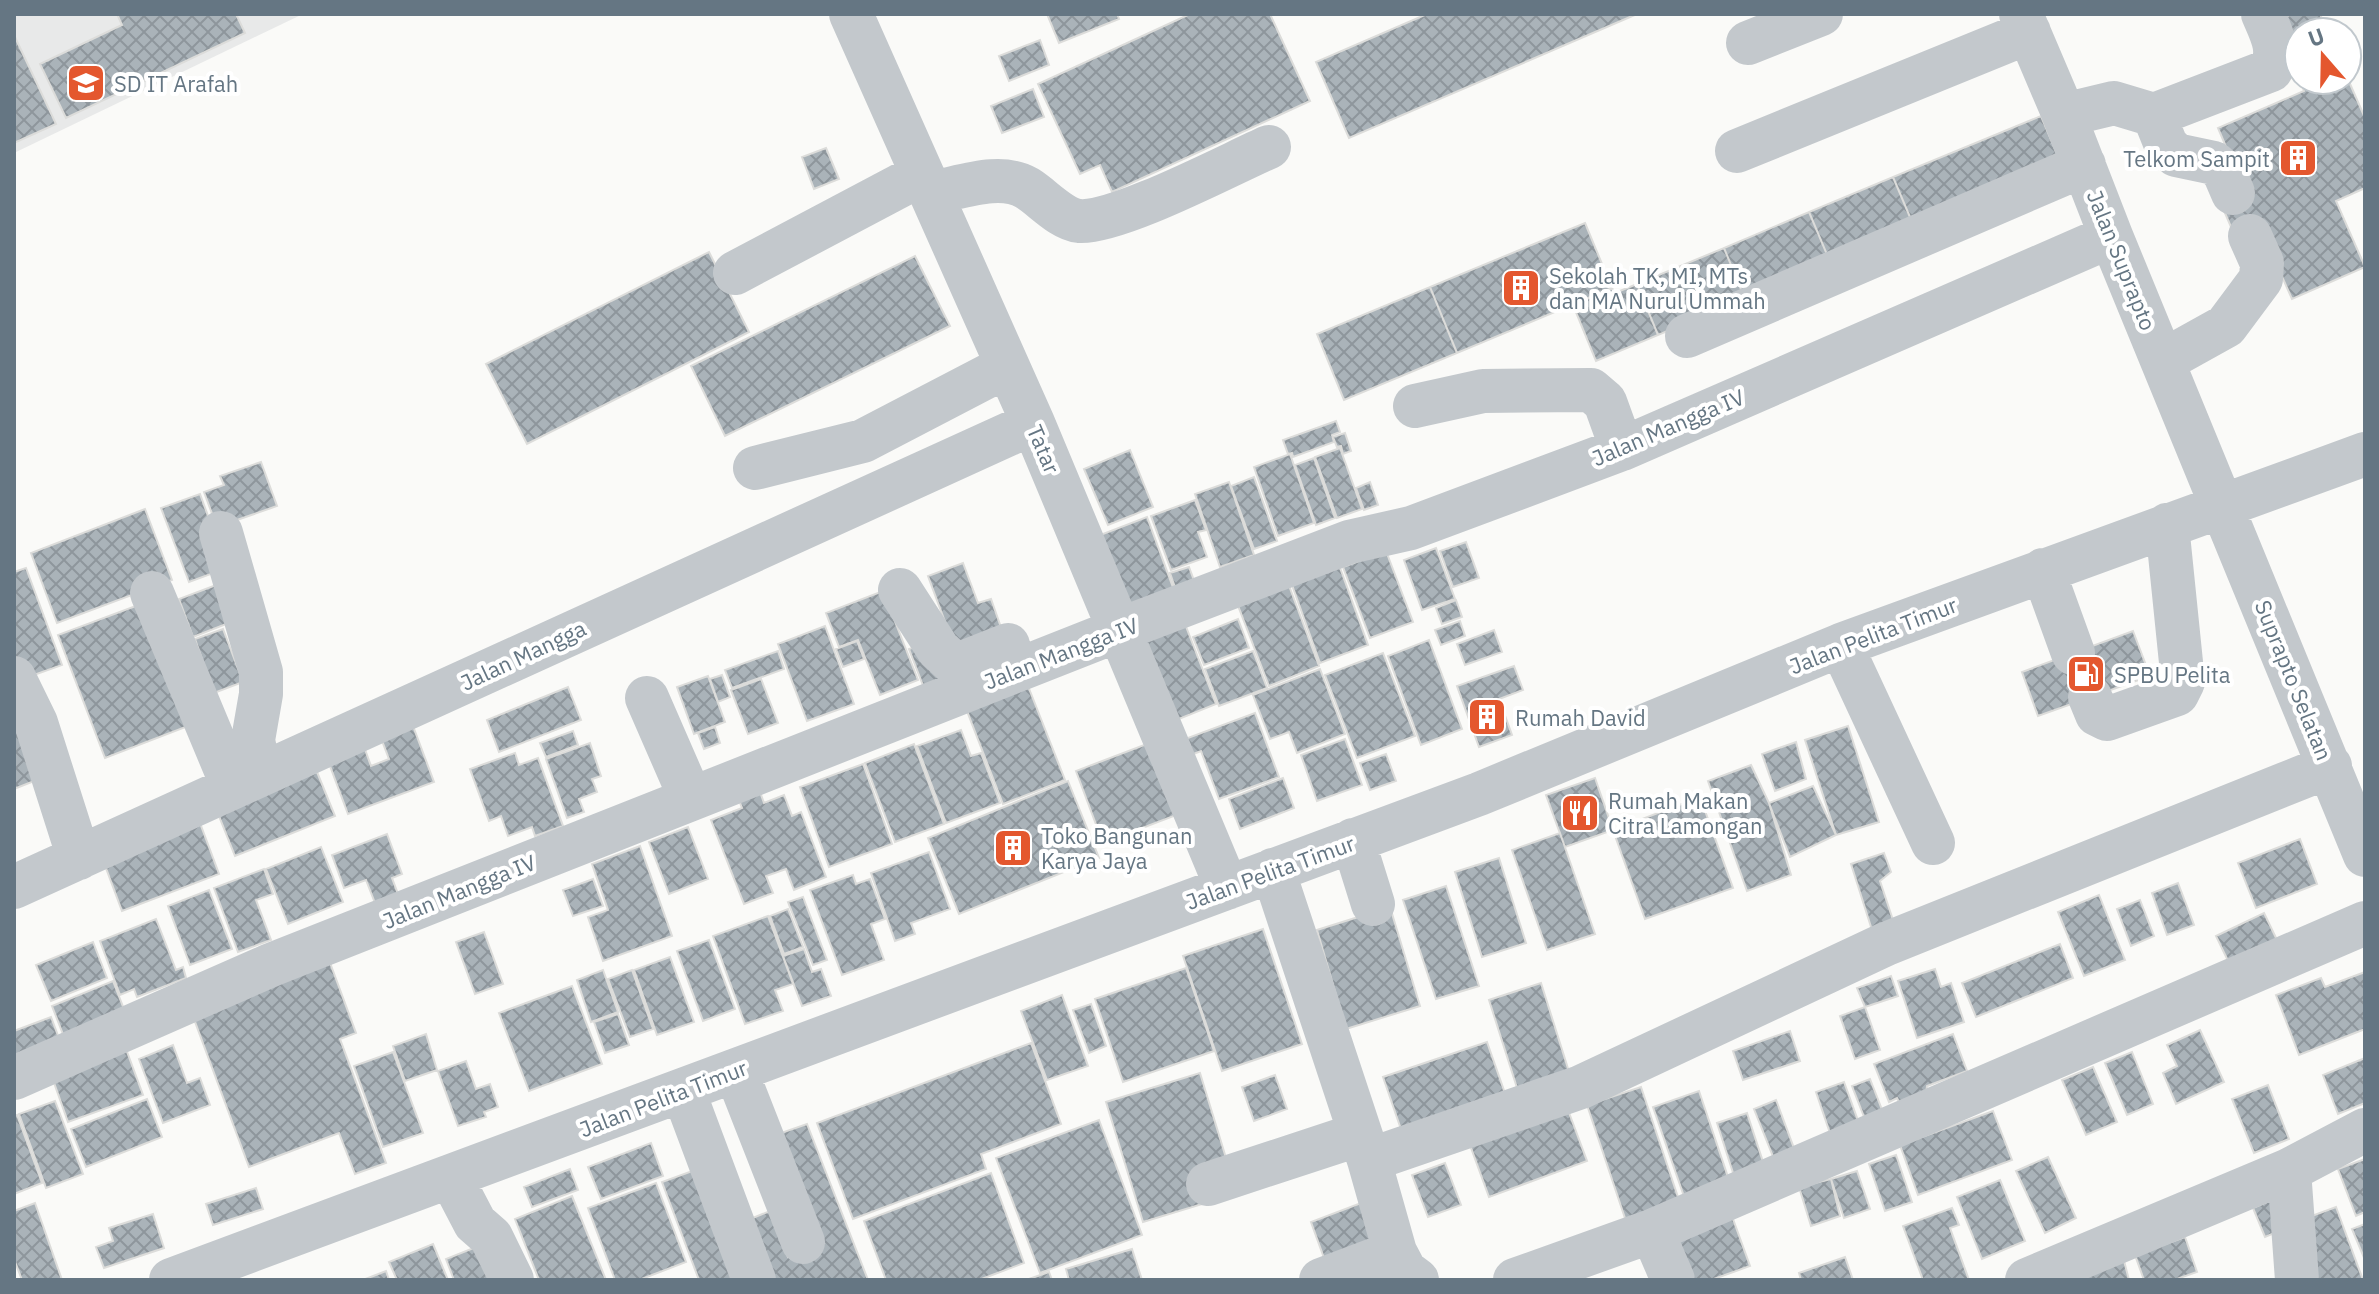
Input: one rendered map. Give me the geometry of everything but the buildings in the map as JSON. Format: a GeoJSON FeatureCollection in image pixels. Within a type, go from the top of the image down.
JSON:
{"type":"FeatureCollection","features":[{"type":"Feature","properties":{"kind":"street","name":"Tatar"},"geometry":{"type":"LineString","coordinates":[[851,14],[1033,423],[1227,888]]}},
{"type":"Feature","properties":{"kind":"street"},"geometry":{"type":"LineString","coordinates":[[1748,43],[1821,14]]}},
{"type":"Feature","properties":{"kind":"street"},"geometry":{"type":"LineString","coordinates":[[2064,115],[2114,103],[2154,115],[2271,70],[2276,58],[2275,50],[2263,14]]}},
{"type":"Feature","properties":{"kind":"street"},"geometry":{"type":"LineString","coordinates":[[1737,151],[2025,23]]}},
{"type":"Feature","properties":{"kind":"street","name":"Jalan Suprapto"},"geometry":{"type":"LineString","coordinates":[[2025,23],[2222,506]]}},
{"type":"Feature","properties":{"kind":"street"},"geometry":{"type":"LineString","coordinates":[[2154,115],[2166,145],[2176,155],[2214,163],[2224,172],[2233,193]]}},
{"type":"Feature","properties":{"kind":"street"},"geometry":{"type":"LineString","coordinates":[[735,273],[926,184],[1000,180],[1024,186],[1077,221],[1093,220],[1122,213],[1269,147]]}},
{"type":"Feature","properties":{"kind":"street"},"geometry":{"type":"LineString","coordinates":[[1687,336],[2084,165]]}},
{"type":"Feature","properties":{"kind":"street","name":"Jalan Mangga IV"},"geometry":{"type":"LineString","coordinates":[[14,1078],[271,965],[691,799],[1114,617],[1349,542],[1411,528],[1622,449],[2111,236]]}},
{"type":"Feature","properties":{"kind":"street"},"geometry":{"type":"LineString","coordinates":[[2163,361],[2226,326],[2261,279],[2262,263],[2250,236]]}},
{"type":"Feature","properties":{"kind":"street"},"geometry":{"type":"LineString","coordinates":[[755,468],[863,441],[1007,366]]}},
{"type":"Feature","properties":{"kind":"street"},"geometry":{"type":"LineString","coordinates":[[1415,406],[1483,391],[1591,390],[1605,402],[1622,449]]}},
{"type":"Feature","properties":{"kind":"street","name":"Jalan Mangga"},"geometry":{"type":"LineString","coordinates":[[14,887],[1033,423]]}},
{"type":"Feature","properties":{"kind":"street","name":"Jalan Pelita Timur"},"geometry":{"type":"LineString","coordinates":[[194,1276],[451,1177],[1479,794],[1841,645],[2365,454]]}},
{"type":"Feature","properties":{"kind":"street","name":"Suprapto Selatan"},"geometry":{"type":"LineString","coordinates":[[2222,506],[2346,789],[2365,855]]}},
{"type":"Feature","properties":{"kind":"street"},"geometry":{"type":"LineString","coordinates":[[2090,697],[2097,714],[2107,719],[2177,694],[2183,682],[2167,525]]}},
{"type":"Feature","properties":{"kind":"street"},"geometry":{"type":"LineString","coordinates":[[221,533],[261,672],[261,694],[247,781]]}},
{"type":"Feature","properties":{"kind":"street"},"geometry":{"type":"LineString","coordinates":[[2043,570],[2073,653]]}},
{"type":"Feature","properties":{"kind":"street"},"geometry":{"type":"LineString","coordinates":[[900,590],[938,649],[948,660],[958,664],[1114,617]]}},
{"type":"Feature","properties":{"kind":"street"},"geometry":{"type":"LineString","coordinates":[[152,593],[247,781]]}},
{"type":"Feature","properties":{"kind":"street"},"geometry":{"type":"LineString","coordinates":[[1841,645],[1933,843]]}},
{"type":"Feature","properties":{"kind":"street"},"geometry":{"type":"LineString","coordinates":[[14,678],[36,723],[79,858]]}},
{"type":"Feature","properties":{"kind":"street"},"geometry":{"type":"LineString","coordinates":[[647,698],[691,799]]}},
{"type":"Feature","properties":{"kind":"street"},"geometry":{"type":"LineString","coordinates":[[1208,1184],[1365,1147],[1581,1087],[1886,944],[2346,789]]}},
{"type":"Feature","properties":{"kind":"street"},"geometry":{"type":"LineString","coordinates":[[1353,840],[1373,904]]}},
{"type":"Feature","properties":{"kind":"street"},"geometry":{"type":"LineString","coordinates":[[1273,870],[1406,1266],[1321,1280]]}},
{"type":"Feature","properties":{"kind":"street"},"geometry":{"type":"LineString","coordinates":[[1515,1280],[1652,1231],[2365,923]]}},
{"type":"Feature","properties":{"kind":"street"},"geometry":{"type":"LineString","coordinates":[[736,1071],[803,1242]]}},
{"type":"Feature","properties":{"kind":"street"},"geometry":{"type":"LineString","coordinates":[[683,1090],[754,1280]]}},
{"type":"Feature","properties":{"kind":"street"},"geometry":{"type":"LineString","coordinates":[[2027,1280],[2289,1170],[2365,1130]]}},
{"type":"Feature","properties":{"kind":"street"},"geometry":{"type":"LineString","coordinates":[[2289,1170],[2297,1280]]}},
{"type":"Feature","properties":{"kind":"street"},"geometry":{"type":"LineString","coordinates":[[451,1177],[475,1223],[491,1237],[512,1280]]}},
{"type":"Feature","properties":{"kind":"street"},"geometry":{"type":"LineString","coordinates":[[1652,1231],[1673,1280]]}},
{"type":"Feature","properties":{"kind":"shaded area","name":"SD IT Arafah"},"geometry":{"type":"Polygon","coordinates":[[[14,14],[303,14],[14,153],[14,14]]]}},
{"type":"Feature","properties":{"kind":"place","name":"SD IT Arafah"},"geometry":{"type":"Point","coordinates":[86,83]}},
{"type":"Feature","properties":{"kind":"place","name":"Telkom Sampit"},"geometry":{"type":"Point","coordinates":[2298,158]}},
{"type":"Feature","properties":{"kind":"place","name":"Sekolah TK, MI, MTs dan MA Nurul Ummah"},"geometry":{"type":"Point","coordinates":[1521,288]}},
{"type":"Feature","properties":{"kind":"place","name":"SPBU Pelita"},"geometry":{"type":"Point","coordinates":[2086,674]}},
{"type":"Feature","properties":{"kind":"place","name":"Rumah David"},"geometry":{"type":"Point","coordinates":[1487,717]}},
{"type":"Feature","properties":{"kind":"place","name":"Rumah Makan Citra Lamongan"},"geometry":{"type":"Point","coordinates":[1580,813]}},
{"type":"Feature","properties":{"kind":"place","name":"Toko Bangunan Karya Jaya"},"geometry":{"type":"Point","coordinates":[1013,848]}}]}
